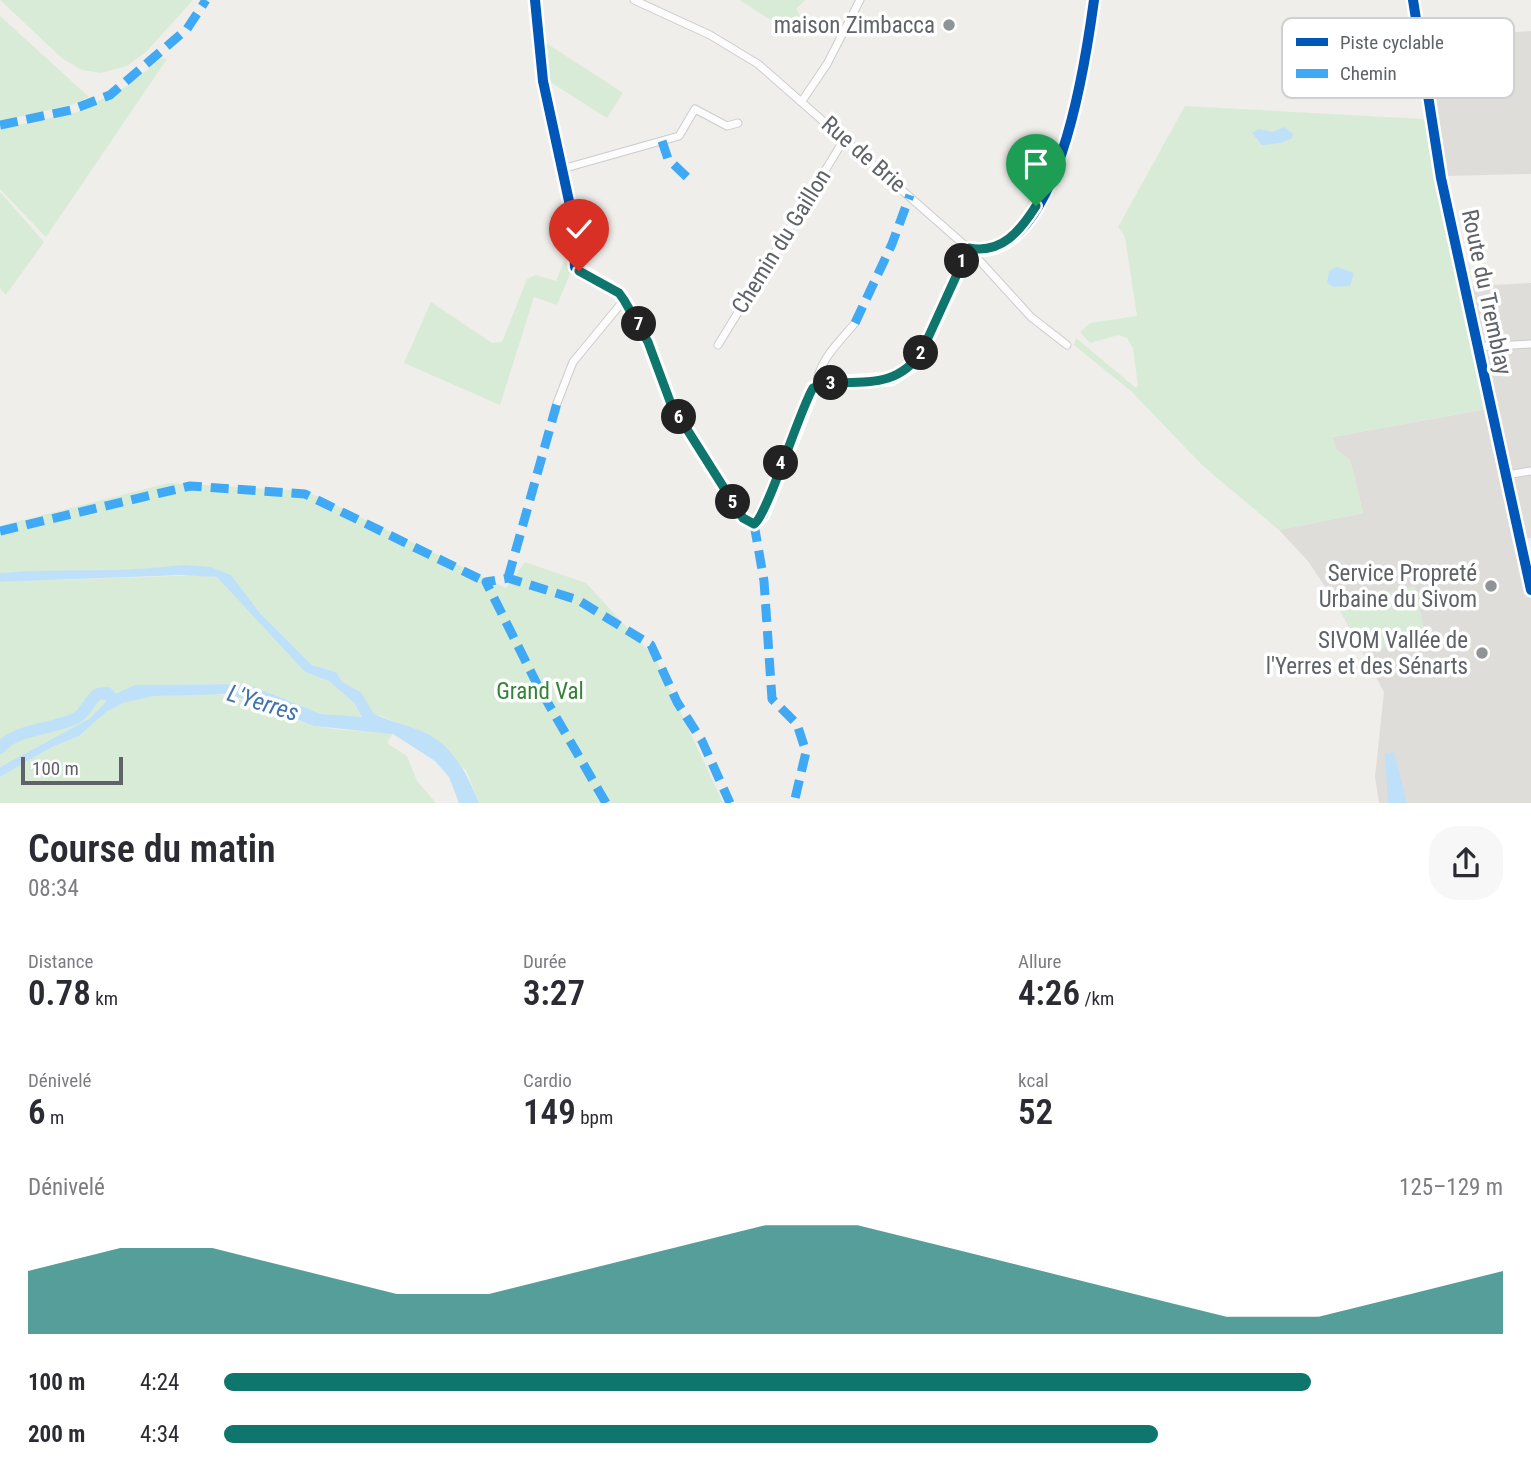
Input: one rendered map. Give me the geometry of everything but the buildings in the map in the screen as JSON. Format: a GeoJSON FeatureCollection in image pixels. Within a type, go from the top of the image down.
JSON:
{"type":"FeatureCollection","features":[{"type":"Feature","properties":{"kind":"street"},"geometry":{"type":"LineString","coordinates":[[535,0],[543,80],[572,215],[575,267],[619,293],[624,300],[648,342],[671,404],[743,518],[754,524],[763,515],[809,394],[817,385],[817,377],[826,359],[855,323]]}},
{"type":"Feature","properties":{"kind":"street","name":"Rue de Brie"},"geometry":{"type":"LineString","coordinates":[[634,0],[729,45],[758,64],[969,248],[1031,317],[1067,345]]}},
{"type":"Feature","properties":{"kind":"street"},"geometry":{"type":"LineString","coordinates":[[802,101],[827,64],[860,0]]}},
{"type":"Feature","properties":{"kind":"street"},"geometry":{"type":"LineString","coordinates":[[817,385],[891,379],[913,365],[969,248],[995,248],[1011,238],[1031,214],[1056,169],[1072,127],[1094,0]]}},
{"type":"Feature","properties":{"kind":"street","name":"Route du Tremblay"},"geometry":{"type":"LineString","coordinates":[[1413,0],[1416,18]]}},
{"type":"Feature","properties":{"kind":"street","name":"Route du Tremblay"},"geometry":{"type":"LineString","coordinates":[[1428,98],[1441,178],[1531,590]]}},
{"type":"Feature","properties":{"kind":"street"},"geometry":{"type":"LineString","coordinates":[[562,169],[680,136],[695,109],[727,127],[738,123]]}},
{"type":"Feature","properties":{"kind":"street","name":"Chemin du Gaillon"},"geometry":{"type":"LineString","coordinates":[[718,345],[845,138]]}},
{"type":"Feature","properties":{"kind":"street"},"geometry":{"type":"LineString","coordinates":[[556,403],[573,362],[624,300]]}},
{"type":"Feature","properties":{"kind":"street"},"geometry":{"type":"LineString","coordinates":[[1477,347],[1531,344]]}},
{"type":"Feature","properties":{"kind":"street"},"geometry":{"type":"LineString","coordinates":[[1506,475],[1531,471]]}},
{"type":"Feature","properties":{"kind":"shaded area"},"geometry":{"type":"Polygon","coordinates":[[[1531,31],[1531,174],[1444,176],[1431,98],[1514,98],[1514,32],[1531,31]]]}},
{"type":"Feature","properties":{"kind":"shaded area"},"geometry":{"type":"Polygon","coordinates":[[[1531,283],[1531,538],[1524,539],[1472,286],[1531,283]]]}},
{"type":"Feature","properties":{"kind":"shaded area"},"geometry":{"type":"Polygon","coordinates":[[[1487,409],[1531,599],[1531,803],[1379,803],[1375,777],[1384,692],[1336,603],[1308,561],[1279,530],[1363,513],[1350,460],[1336,449],[1332,437],[1487,409]]]}},
{"type":"Feature","properties":{"kind":"green space"},"geometry":{"type":"Polygon","coordinates":[[[0,0],[193,0],[147,51],[127,66],[101,73],[82,70],[63,59],[0,0]]]}},
{"type":"Feature","properties":{"kind":"green space"},"geometry":{"type":"Polygon","coordinates":[[[739,0],[805,0],[796,9],[802,19],[794,27],[784,28],[739,0]]]}},
{"type":"Feature","properties":{"kind":"green space"},"geometry":{"type":"Polygon","coordinates":[[[0,16],[89,97],[71,105],[0,121],[0,16]]]}},
{"type":"Feature","properties":{"kind":"green space"},"geometry":{"type":"Polygon","coordinates":[[[543,41],[623,93],[607,118],[547,80],[543,41]]]}},
{"type":"Feature","properties":{"kind":"green space"},"geometry":{"type":"Polygon","coordinates":[[[162,58],[167,59],[46,237],[0,189],[0,129],[77,112],[127,86],[162,58]]]}},
{"type":"Feature","properties":{"kind":"green space"},"geometry":{"type":"Polygon","coordinates":[[[1185,106],[1423,119],[1427,122],[1487,409],[1332,437],[1336,449],[1350,460],[1363,513],[1279,530],[1203,466],[1132,392],[1074,345],[1076,338],[1136,388],[1138,386],[1133,348],[1127,338],[1118,335],[1090,343],[1080,332],[1090,323],[1137,316],[1125,237],[1118,227],[1185,106]]]}},
{"type":"Feature","properties":{"kind":"green space"},"geometry":{"type":"Polygon","coordinates":[[[0,192],[44,242],[6,295],[0,288],[0,192]]]}},
{"type":"Feature","properties":{"kind":"green space"},"geometry":{"type":"Polygon","coordinates":[[[564,261],[572,269],[557,305],[534,297],[500,405],[404,363],[431,302],[492,343],[502,342],[527,279],[536,275],[556,281],[564,261]]]}},
{"type":"Feature","properties":{"kind":"green space","name":"Grand Val"},"geometry":{"type":"Polygon","coordinates":[[[169,483],[306,491],[506,588],[525,562],[586,583],[656,659],[723,803],[479,803],[466,770],[394,721],[374,714],[361,692],[342,682],[336,672],[312,665],[260,613],[231,575],[211,567],[0,573],[0,526],[169,483]]]}},
{"type":"Feature","properties":{"kind":"green space"},"geometry":{"type":"Polygon","coordinates":[[[204,575],[217,577],[227,585],[305,672],[329,681],[354,703],[362,718],[321,714],[247,684],[135,685],[103,705],[89,719],[0,767],[0,582],[204,575]]]}},
{"type":"Feature","properties":{"kind":"green space"},"geometry":{"type":"Polygon","coordinates":[[[1415,586],[1426,638],[1364,652],[1336,603],[1415,586]]]}},
{"type":"Feature","properties":{"kind":"green space"},"geometry":{"type":"Polygon","coordinates":[[[204,693],[233,697],[322,727],[393,733],[387,743],[407,756],[417,781],[436,803],[0,803],[0,777],[52,747],[79,736],[106,712],[123,703],[154,696],[204,693]]]}},
{"type":"Feature","properties":{"kind":"water"},"geometry":{"type":"Polygon","coordinates":[[[1284,127],[1293,134],[1292,138],[1281,143],[1262,145],[1252,133],[1258,129],[1273,132],[1284,127]]]}},
{"type":"Feature","properties":{"kind":"water"},"geometry":{"type":"Polygon","coordinates":[[[1337,267],[1354,273],[1350,286],[1334,287],[1327,283],[1329,271],[1337,267]]]}},
{"type":"Feature","properties":{"kind":"water","name":"L'Yerres"},"geometry":{"type":"Polygon","coordinates":[[[182,565],[211,567],[231,575],[260,613],[312,665],[336,672],[342,682],[361,692],[374,714],[421,731],[442,744],[464,771],[479,803],[459,803],[449,777],[435,761],[393,734],[314,726],[230,694],[154,696],[123,703],[106,712],[79,736],[52,747],[0,777],[0,767],[89,719],[113,695],[135,685],[247,684],[321,714],[362,717],[354,703],[329,681],[305,672],[217,577],[181,575],[0,582],[0,573],[182,565]]]}},
{"type":"Feature","properties":{"kind":"water"},"geometry":{"type":"Polygon","coordinates":[[[1394,752],[1407,803],[1388,803],[1385,754],[1394,752]]]}},
{"type":"Feature","properties":{"kind":"waterway"},"geometry":{"type":"LineString","coordinates":[[0,748],[7,741],[25,733],[76,718],[98,694],[107,693],[114,701]]}},
{"type":"Feature","properties":{"kind":"marked path"},"geometry":{"type":"LineString","coordinates":[[0,125],[71,110],[110,95],[187,29],[206,0]]}},
{"type":"Feature","properties":{"kind":"marked path"},"geometry":{"type":"LineString","coordinates":[[662,141],[668,159],[690,180]]}},
{"type":"Feature","properties":{"kind":"marked path"},"geometry":{"type":"LineString","coordinates":[[855,323],[892,244],[910,195]]}},
{"type":"Feature","properties":{"kind":"marked path"},"geometry":{"type":"LineString","coordinates":[[508,578],[557,403]]}},
{"type":"Feature","properties":{"kind":"marked path"},"geometry":{"type":"LineString","coordinates":[[0,531],[190,486],[305,494],[486,582]]}},
{"type":"Feature","properties":{"kind":"marked path"},"geometry":{"type":"LineString","coordinates":[[754,524],[764,581],[772,699],[797,724],[806,752],[794,803]]}},
{"type":"Feature","properties":{"kind":"marked path"},"geometry":{"type":"LineString","coordinates":[[606,803],[538,686],[486,582],[508,578],[578,600],[651,645],[677,702],[702,741],[730,803]]}},
{"type":"Feature","properties":{"kind":"cycle path"},"geometry":{"type":"LineString","coordinates":[[535,0],[543,81],[572,215],[575,267],[619,293],[624,300],[648,342],[671,404],[743,518],[754,524],[763,515],[813,388],[826,383],[891,379],[913,365],[969,249],[1000,245],[1025,225],[1046,193],[1062,153],[1074,109],[1094,0]]}},
{"type":"Feature","properties":{"kind":"cycle path"},"geometry":{"type":"LineString","coordinates":[[1413,0],[1416,18]]}},
{"type":"Feature","properties":{"kind":"cycle path"},"geometry":{"type":"LineString","coordinates":[[1428,98],[1441,178],[1531,590]]}},
{"type":"Feature","properties":{"kind":"place","name":"maison Zimbacca"},"geometry":{"type":"Point","coordinates":[949,25]}},
{"type":"Feature","properties":{"kind":"place","name":"Service Propreté Urbaine du Sivom"},"geometry":{"type":"Point","coordinates":[1491,586]}},
{"type":"Feature","properties":{"kind":"place","name":"SIVOM Vallée de l'Yerres et des Sénarts"},"geometry":{"type":"Point","coordinates":[1482,653]}},
{"type":"Feature","properties":{"kind":"route"},"geometry":{"type":"LineString","coordinates":[[579,271],[619,293],[648,342],[671,404],[743,518],[747,523],[754,524],[763,515],[772,485],[813,388],[826,383],[891,379],[913,365],[969,248],[995,248],[1006,243],[1026,222],[1036,206]]}}]}
